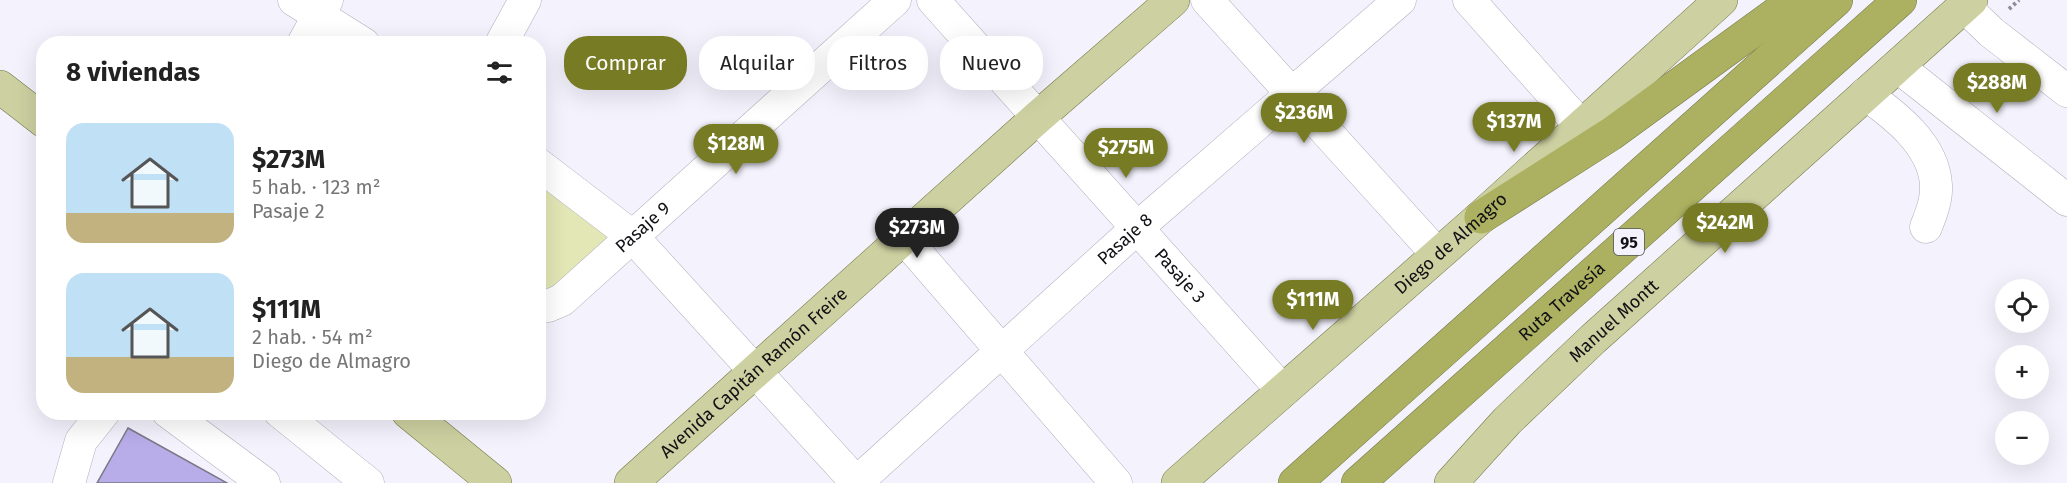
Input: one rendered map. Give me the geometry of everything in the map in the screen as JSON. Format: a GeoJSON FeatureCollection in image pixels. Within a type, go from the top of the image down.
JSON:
{"type":"FeatureCollection","features":[{"type":"Feature","properties":{"kind":"highway"},"geometry":{"type":"LineString","coordinates":[[1481,217],[1611,134],[1795,0]]}},
{"type":"Feature","properties":{"kind":"highway","name":"95"},"geometry":{"type":"LineString","coordinates":[[1295,483],[1836,0]]}},
{"type":"Feature","properties":{"kind":"highway","name":"Ruta Travesía"},"geometry":{"type":"LineString","coordinates":[[1358,483],[1900,0]]}},
{"type":"Feature","properties":{"kind":"main road","name":"Avenida Capitán Ramón Freire"},"geometry":{"type":"LineString","coordinates":[[631,483],[903,237],[1173,0]]}},
{"type":"Feature","properties":{"kind":"main road","name":"Diego de Almagro"},"geometry":{"type":"LineString","coordinates":[[1178,483],[1481,217],[1720,0]]}},
{"type":"Feature","properties":{"kind":"main road","name":"Manuel Montt"},"geometry":{"type":"LineString","coordinates":[[1459,480],[1507,421],[1593,339],[1967,3]]}},
{"type":"Feature","properties":{"kind":"main road"},"geometry":{"type":"LineString","coordinates":[[0,87],[36,115]]}},
{"type":"Feature","properties":{"kind":"main road"},"geometry":{"type":"LineString","coordinates":[[418,420],[495,483]]}},
{"type":"Feature","properties":{"kind":"street"},"geometry":{"type":"LineString","coordinates":[[505,36],[525,0]]}},
{"type":"Feature","properties":{"kind":"street","name":"Pasaje 9"},"geometry":{"type":"LineString","coordinates":[[546,304],[562,300],[631,235],[895,0]]}},
{"type":"Feature","properties":{"kind":"street","name":"Pasaje 3"},"geometry":{"type":"LineString","coordinates":[[933,0],[1283,391]]}},
{"type":"Feature","properties":{"kind":"street"},"geometry":{"type":"LineString","coordinates":[[1207,0],[1438,255]]}},
{"type":"Feature","properties":{"kind":"street","name":"Pasaje 8"},"geometry":{"type":"LineString","coordinates":[[857,483],[1137,228],[1400,0]]}},
{"type":"Feature","properties":{"kind":"street"},"geometry":{"type":"LineString","coordinates":[[1469,0],[1581,126]]}},
{"type":"Feature","properties":{"kind":"street"},"geometry":{"type":"LineString","coordinates":[[1967,3],[1991,32],[2067,91]]}},
{"type":"Feature","properties":{"kind":"street"},"geometry":{"type":"LineString","coordinates":[[305,36],[313,5],[354,36]]}},
{"type":"Feature","properties":{"kind":"street"},"geometry":{"type":"LineString","coordinates":[[1897,66],[2067,200]]}},
{"type":"Feature","properties":{"kind":"street"},"geometry":{"type":"LineString","coordinates":[[1865,94],[1899,118],[1928,157],[1936,184],[1934,204],[1926,227]]}},
{"type":"Feature","properties":{"kind":"street"},"geometry":{"type":"LineString","coordinates":[[546,170],[631,235],[756,369],[857,483]]}},
{"type":"Feature","properties":{"kind":"street"},"geometry":{"type":"LineString","coordinates":[[903,237],[1116,483]]}},
{"type":"Feature","properties":{"kind":"street"},"geometry":{"type":"LineString","coordinates":[[69,483],[81,441],[98,420]]}},
{"type":"Feature","properties":{"kind":"street"},"geometry":{"type":"LineString","coordinates":[[179,420],[264,483]]}},
{"type":"Feature","properties":{"kind":"street"},"geometry":{"type":"LineString","coordinates":[[290,420],[368,483]]}},
{"type":"Feature","properties":{"kind":"green space"},"geometry":{"type":"Polygon","coordinates":[[[546,170],[631,235],[546,300],[546,170]]]}},
{"type":"Feature","properties":{"kind":"building"},"geometry":{"type":"Polygon","coordinates":[[[128,428],[227,483],[97,483],[128,428]]]}}]}
